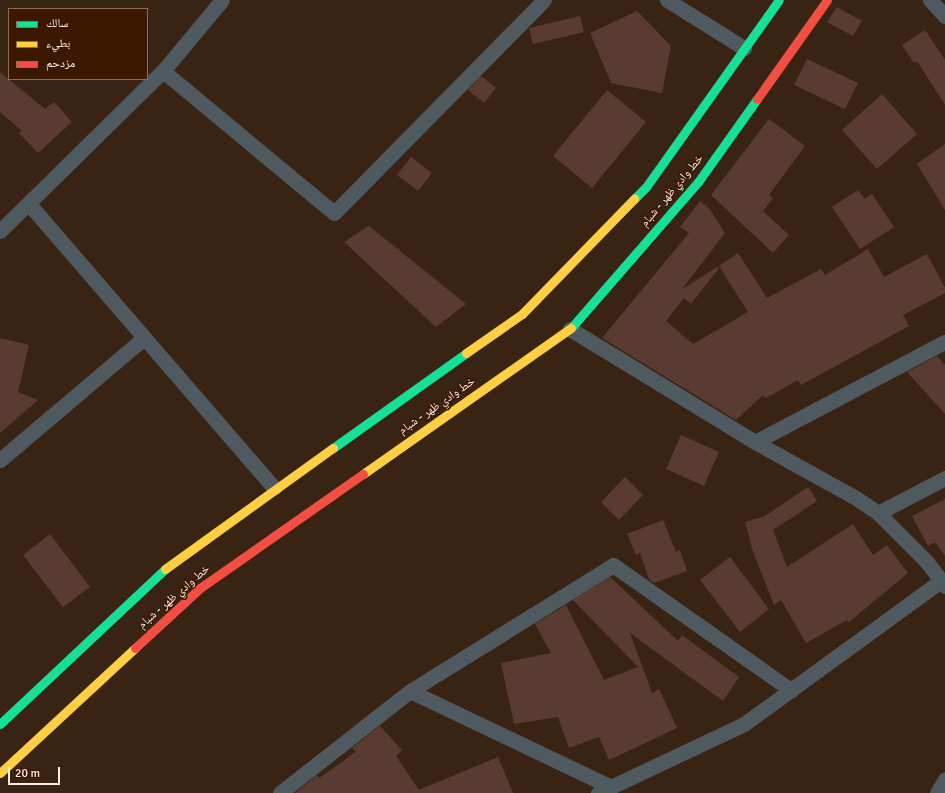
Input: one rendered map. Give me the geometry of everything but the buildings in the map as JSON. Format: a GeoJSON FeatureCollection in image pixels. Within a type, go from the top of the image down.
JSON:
{"type":"FeatureCollection","features":[{"type":"Feature","properties":{"kind":"main road","name":"خط وادي ظهر - شبام"},"geometry":{"type":"LineString","coordinates":[[0,724],[170,564],[274,488],[522,314],[646,187],[779,0]]}},
{"type":"Feature","properties":{"kind":"main road","name":"خط وادي ظهر - شبام"},"geometry":{"type":"LineString","coordinates":[[0,773],[200,588],[570,329],[698,182],[827,0]]}},
{"type":"Feature","properties":{"kind":"street"},"geometry":{"type":"LineString","coordinates":[[0,231],[163,71],[222,0]]}},
{"type":"Feature","properties":{"kind":"street"},"geometry":{"type":"LineString","coordinates":[[163,71],[334,213],[544,0]]}},
{"type":"Feature","properties":{"kind":"street"},"geometry":{"type":"LineString","coordinates":[[667,0],[744,48]]}},
{"type":"Feature","properties":{"kind":"street"},"geometry":{"type":"LineString","coordinates":[[930,0],[945,16]]}},
{"type":"Feature","properties":{"kind":"street"},"geometry":{"type":"LineString","coordinates":[[29,204],[274,488]]}},
{"type":"Feature","properties":{"kind":"street"},"geometry":{"type":"LineString","coordinates":[[410,691],[605,790],[744,724],[943,583],[927,562],[878,513],[856,498],[755,442],[570,329]]}},
{"type":"Feature","properties":{"kind":"street"},"geometry":{"type":"LineString","coordinates":[[0,460],[144,338]]}},
{"type":"Feature","properties":{"kind":"street"},"geometry":{"type":"LineString","coordinates":[[755,442],[945,342]]}},
{"type":"Feature","properties":{"kind":"street"},"geometry":{"type":"LineString","coordinates":[[878,513],[945,478]]}},
{"type":"Feature","properties":{"kind":"street"},"geometry":{"type":"LineString","coordinates":[[280,793],[410,691],[613,564],[791,690]]}},
{"type":"Feature","properties":{"kind":"traffic: fast"},"geometry":{"type":"LineString","coordinates":[[634,199],[646,187],[779,0]]}},
{"type":"Feature","properties":{"kind":"traffic: fast"},"geometry":{"type":"LineString","coordinates":[[571,328],[698,182],[757,99]]}},
{"type":"Feature","properties":{"kind":"traffic: fast"},"geometry":{"type":"LineString","coordinates":[[333,448],[466,353]]}},
{"type":"Feature","properties":{"kind":"traffic: fast"},"geometry":{"type":"LineString","coordinates":[[0,724],[165,569]]}},
{"type":"Feature","properties":{"kind":"traffic: slow"},"geometry":{"type":"LineString","coordinates":[[466,353],[522,314],[634,199]]}},
{"type":"Feature","properties":{"kind":"traffic: slow"},"geometry":{"type":"LineString","coordinates":[[363,474],[571,328]]}},
{"type":"Feature","properties":{"kind":"traffic: slow"},"geometry":{"type":"LineString","coordinates":[[165,569],[333,448]]}},
{"type":"Feature","properties":{"kind":"traffic: slow"},"geometry":{"type":"LineString","coordinates":[[0,773],[135,648]]}},
{"type":"Feature","properties":{"kind":"traffic: jam"},"geometry":{"type":"LineString","coordinates":[[757,99],[827,0]]}},
{"type":"Feature","properties":{"kind":"traffic: jam"},"geometry":{"type":"LineString","coordinates":[[135,648],[200,588],[363,474]]}}]}
